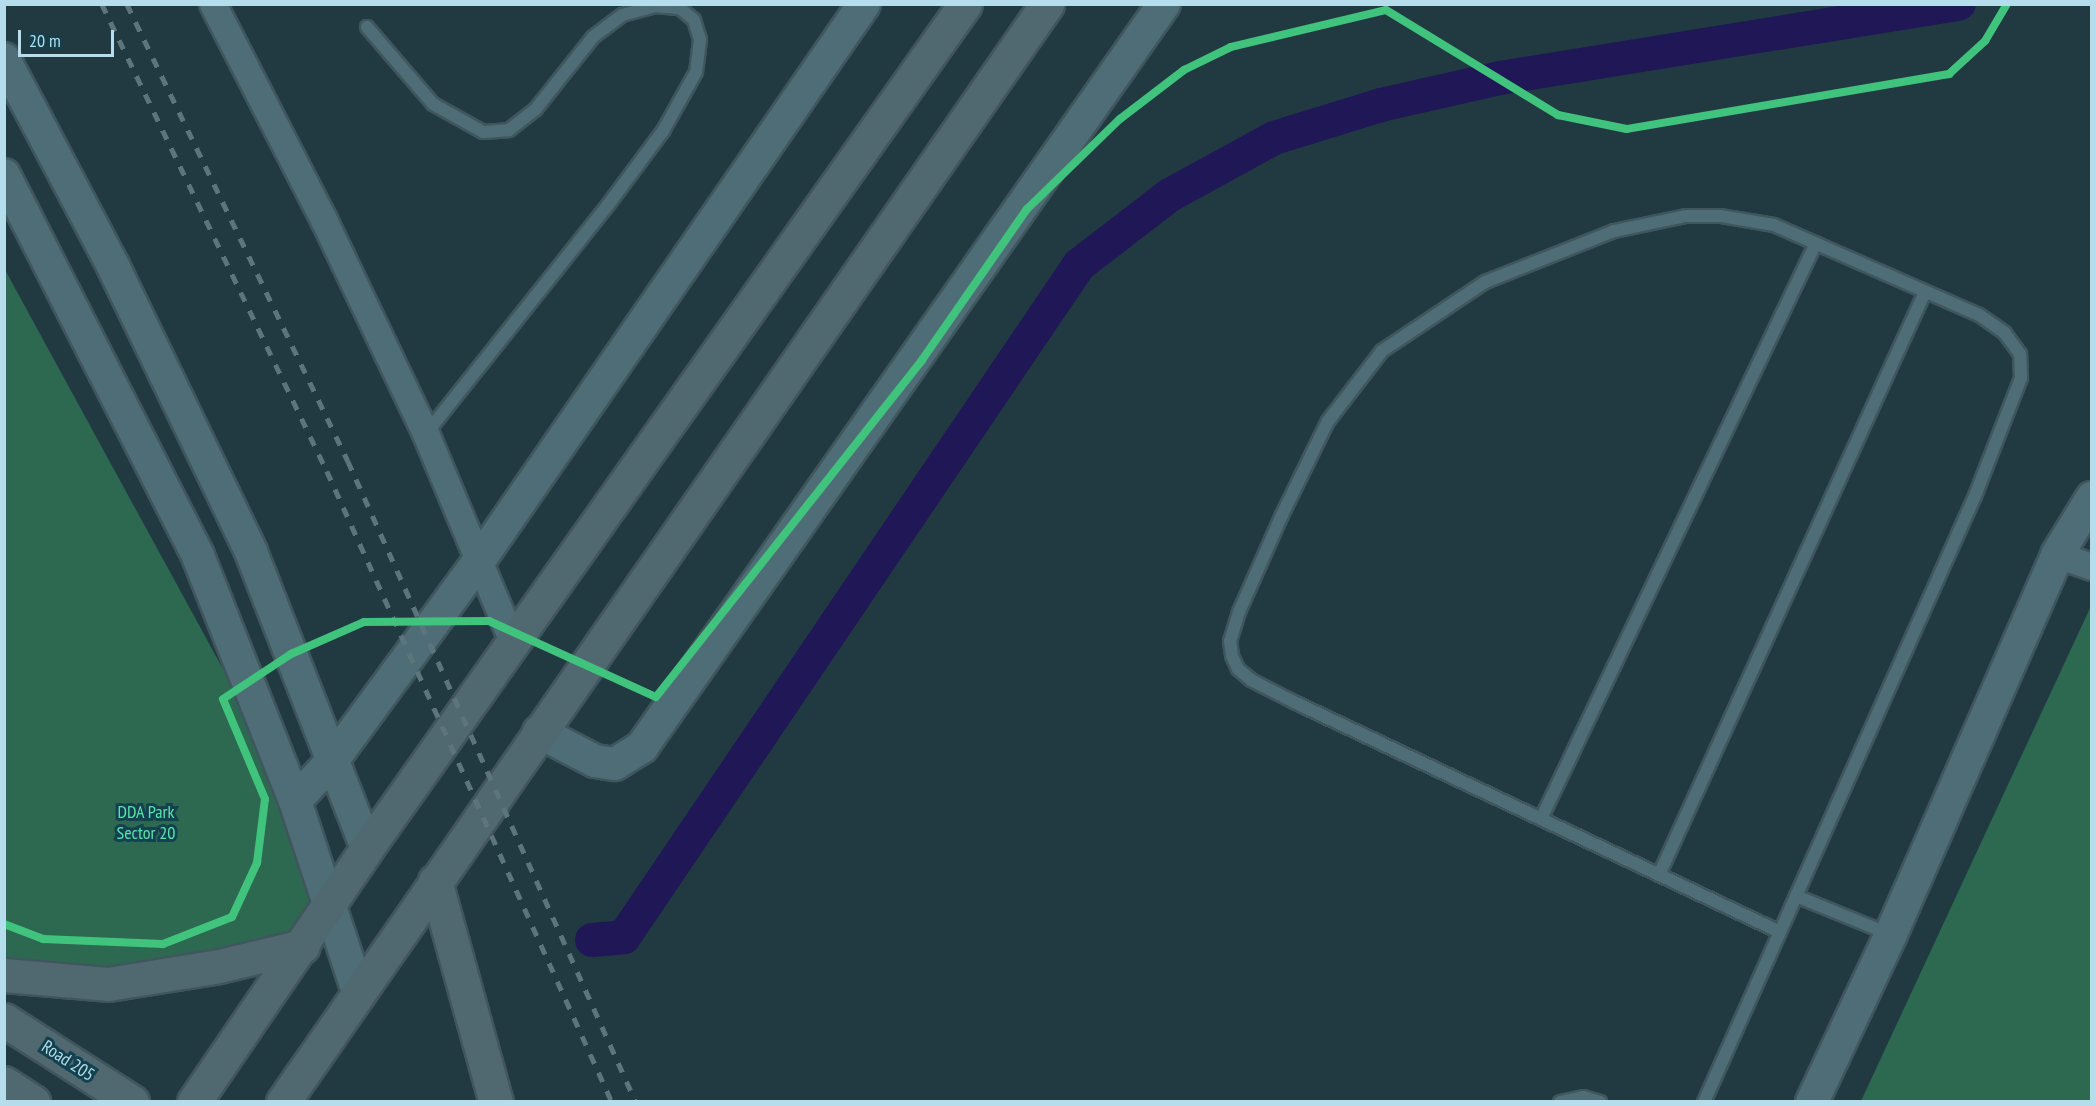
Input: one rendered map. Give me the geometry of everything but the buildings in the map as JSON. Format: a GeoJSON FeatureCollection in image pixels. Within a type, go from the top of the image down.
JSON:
{"type":"FeatureCollection","features":[{"type":"Feature","properties":{"kind":"main road"},"geometry":{"type":"LineString","coordinates":[[194,1101],[328,910],[367,848],[965,4]]}},
{"type":"Feature","properties":{"kind":"main road"},"geometry":{"type":"LineString","coordinates":[[283,1101],[1047,4]]}},
{"type":"Feature","properties":{"kind":"main road"},"geometry":{"type":"LineString","coordinates":[[435,880],[496,1101]]}},
{"type":"Feature","properties":{"kind":"main road"},"geometry":{"type":"LineString","coordinates":[[4,975],[108,984],[219,966],[303,946]]}},
{"type":"Feature","properties":{"kind":"main road","name":"Road 205"},"geometry":{"type":"LineString","coordinates":[[4,1020],[132,1101]]}},
{"type":"Feature","properties":{"kind":"main road"},"geometry":{"type":"LineString","coordinates":[[4,1083],[33,1101]]}},
{"type":"Feature","properties":{"kind":"street"},"geometry":{"type":"LineString","coordinates":[[213,4],[324,220],[426,434],[513,642]]}},
{"type":"Feature","properties":{"kind":"street"},"geometry":{"type":"LineString","coordinates":[[295,801],[332,761],[479,561],[864,4]]}},
{"type":"Feature","properties":{"kind":"street"},"geometry":{"type":"LineString","coordinates":[[539,732],[595,761],[615,764],[642,747],[1164,4]]}},
{"type":"Feature","properties":{"kind":"street"},"geometry":{"type":"LineString","coordinates":[[4,59],[113,266],[251,552],[367,848]]}},
{"type":"Feature","properties":{"kind":"street"},"geometry":{"type":"LineString","coordinates":[[4,175],[198,556],[295,801],[328,910],[359,994]]}},
{"type":"Feature","properties":{"kind":"street"},"geometry":{"type":"LineString","coordinates":[[1812,1101],[1891,934],[2057,555],[2091,498]]}},
{"type":"Feature","properties":{"kind":"street"},"geometry":{"type":"LineString","coordinates":[[2057,555],[2091,567]]}},
{"type":"Feature","properties":{"kind":"lane"},"geometry":{"type":"LineString","coordinates":[[367,27],[433,104],[483,132],[509,130],[535,110],[593,37],[622,15],[656,6],[680,8],[694,20],[700,40],[696,72],[663,131],[608,205],[426,434]]}},
{"type":"Feature","properties":{"kind":"lane"},"geometry":{"type":"LineString","coordinates":[[1704,1101],[1780,932],[1975,496],[2021,378],[2020,354],[2006,333],[1979,315],[1774,225],[1720,216],[1686,216],[1614,231],[1485,282],[1383,351],[1328,421],[1282,515],[1230,641],[1238,669],[1296,704],[1780,932]]}},
{"type":"Feature","properties":{"kind":"lane"},"geometry":{"type":"LineString","coordinates":[[1541,819],[1816,243]]}},
{"type":"Feature","properties":{"kind":"lane"},"geometry":{"type":"LineString","coordinates":[[1659,875],[1925,292]]}},
{"type":"Feature","properties":{"kind":"lane"},"geometry":{"type":"LineString","coordinates":[[1796,896],[1891,934]]}},
{"type":"Feature","properties":{"kind":"lane"},"geometry":{"type":"LineString","coordinates":[[1560,1101],[1583,1097],[1600,1101]]}},
{"type":"Feature","properties":{"kind":"green space","name":"DDA Park Sector 20"},"geometry":{"type":"Polygon","coordinates":[[[4,268],[295,801],[328,911],[219,966],[5,967],[4,268]]]}},
{"type":"Feature","properties":{"kind":"green space"},"geometry":{"type":"Polygon","coordinates":[[[2091,606],[2091,1101],[1861,1101],[2091,606]]]}},
{"type":"Feature","properties":{"kind":"waterway"},"geometry":{"type":"LineString","coordinates":[[592,940],[624,937],[1079,265],[1170,195],[1274,138],[1381,105],[1500,78],[1959,4]]}},
{"type":"Feature","properties":{"kind":"railway"},"geometry":{"type":"LineString","coordinates":[[102,4],[327,471],[612,1102]]}},
{"type":"Feature","properties":{"kind":"railway"},"geometry":{"type":"LineString","coordinates":[[127,4],[348,461],[636,1102]]}},
{"type":"Feature","properties":{"kind":"cycle path"},"geometry":{"type":"LineString","coordinates":[[4,924],[43,939],[163,944],[232,917],[257,863],[265,799],[223,699],[291,654],[364,622],[489,621],[656,697],[922,360],[1027,209],[1120,119],[1184,70],[1231,47],[1386,10],[1558,115],[1627,129],[1949,74],[1985,41],[2007,4]]}}]}
